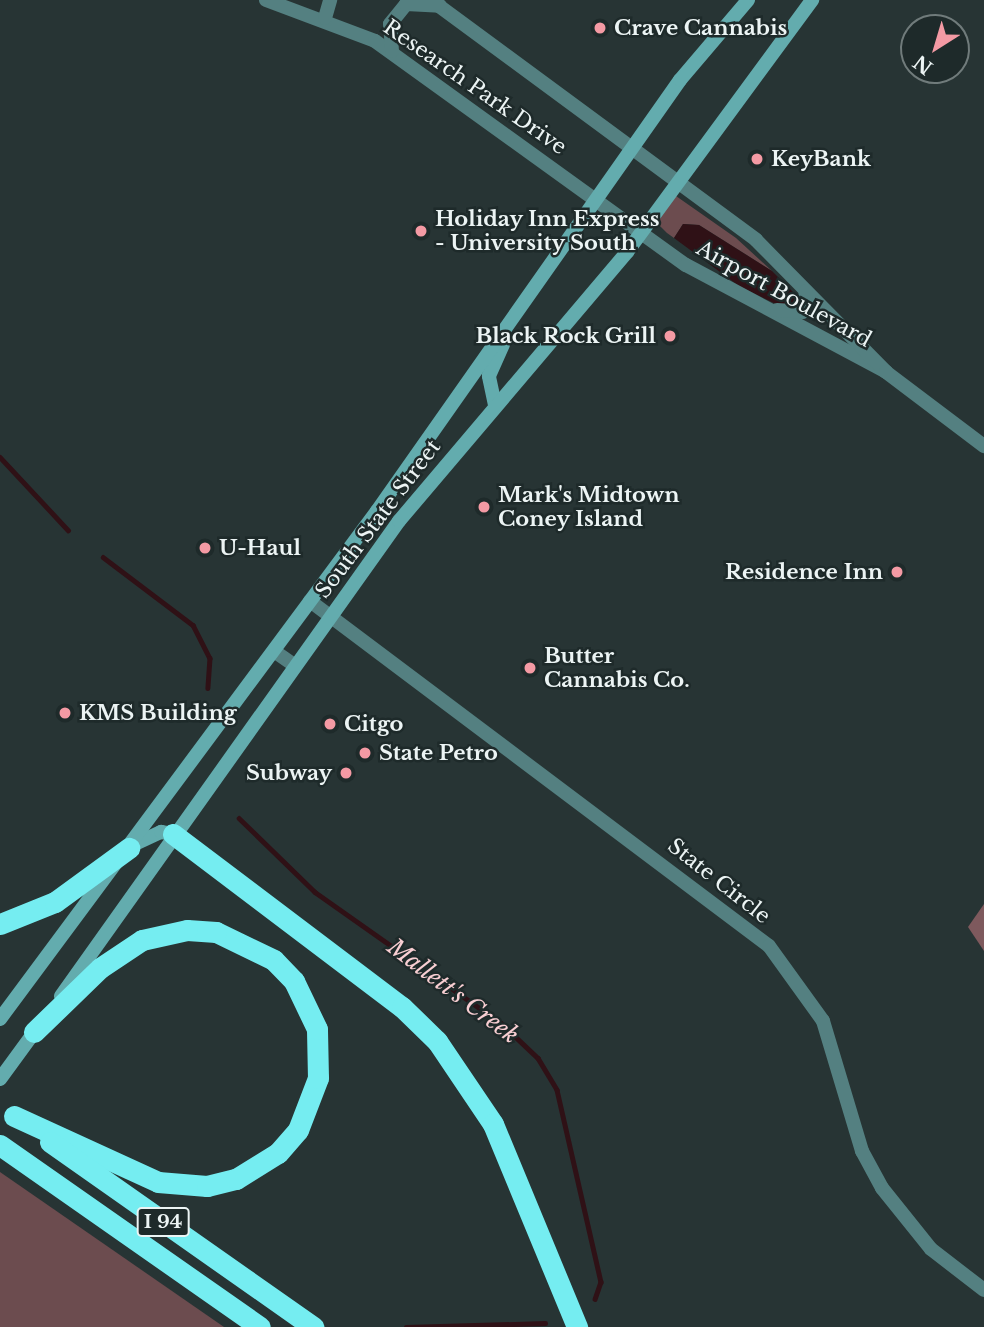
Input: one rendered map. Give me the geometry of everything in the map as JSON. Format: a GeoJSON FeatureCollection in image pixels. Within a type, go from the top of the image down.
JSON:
{"type":"FeatureCollection","features":[{"type":"Feature","properties":{"kind":"highway"},"geometry":{"type":"LineString","coordinates":[[173,834],[402,1007],[437,1041],[493,1124],[577,1327]]}},
{"type":"Feature","properties":{"kind":"highway"},"geometry":{"type":"LineString","coordinates":[[0,924],[55,902],[129,848]]}},
{"type":"Feature","properties":{"kind":"highway"},"geometry":{"type":"LineString","coordinates":[[7,1112],[158,1182],[207,1186],[236,1179],[278,1153],[298,1130],[318,1078],[317,1029],[294,981],[274,960],[216,932],[142,940],[100,968],[34,1032]]}},
{"type":"Feature","properties":{"kind":"highway","name":"I 94"},"geometry":{"type":"LineString","coordinates":[[7,1112],[313,1327]]}},
{"type":"Feature","properties":{"kind":"highway","name":"I 94"},"geometry":{"type":"LineString","coordinates":[[0,1145],[260,1327]]}},
{"type":"Feature","properties":{"kind":"highway"},"geometry":{"type":"LineString","coordinates":[[0,1157],[174,1278],[242,1314]]}},
{"type":"Feature","properties":{"kind":"main road","name":"South State Street"},"geometry":{"type":"LineString","coordinates":[[0,1019],[274,651],[634,146],[748,0]]}},
{"type":"Feature","properties":{"kind":"main road","name":"South State Street"},"geometry":{"type":"LineString","coordinates":[[0,1079],[294,665],[495,405],[642,231],[809,0]]}},
{"type":"Feature","properties":{"kind":"main road"},"geometry":{"type":"LineString","coordinates":[[495,405],[489,376],[497,353],[556,257]]}},
{"type":"Feature","properties":{"kind":"main road"},"geometry":{"type":"LineString","coordinates":[[129,848],[161,832],[173,834]]}},
{"type":"Feature","properties":{"kind":"street","name":"Research Park Drive"},"geometry":{"type":"LineString","coordinates":[[266,0],[325,18],[392,51],[596,198]]}},
{"type":"Feature","properties":{"kind":"street"},"geometry":{"type":"LineString","coordinates":[[325,18],[330,0]]}},
{"type":"Feature","properties":{"kind":"street"},"geometry":{"type":"LineString","coordinates":[[392,51],[390,24],[401,9],[418,1],[436,3]]}},
{"type":"Feature","properties":{"kind":"street","name":"Research Park Drive"},"geometry":{"type":"LineString","coordinates":[[436,3],[679,180]]}},
{"type":"Feature","properties":{"kind":"street","name":"Airport Boulevard"},"geometry":{"type":"LineString","coordinates":[[679,180],[756,240],[886,372],[984,446]]}},
{"type":"Feature","properties":{"kind":"street","name":"Airport Boulevard"},"geometry":{"type":"LineString","coordinates":[[596,198],[730,293],[886,372]]}},
{"type":"Feature","properties":{"kind":"street"},"geometry":{"type":"LineString","coordinates":[[730,293],[794,316],[807,305],[806,291]]}},
{"type":"Feature","properties":{"kind":"street","name":"State Circle"},"geometry":{"type":"LineString","coordinates":[[310,601],[769,946],[823,1021],[862,1152],[882,1188],[932,1249],[984,1290]]}},
{"type":"Feature","properties":{"kind":"street"},"geometry":{"type":"LineString","coordinates":[[274,651],[294,665]]}},
{"type":"Feature","properties":{"kind":"shaded area"},"geometry":{"type":"Polygon","coordinates":[[[676,196],[736,238],[772,271],[699,225],[683,224],[674,238],[667,233],[656,222],[676,196]]]}},
{"type":"Feature","properties":{"kind":"shaded area"},"geometry":{"type":"Polygon","coordinates":[[[683,224],[699,225],[772,271],[793,292],[796,304],[782,307],[739,286],[674,238],[683,224]]]}},
{"type":"Feature","properties":{"kind":"shaded area"},"geometry":{"type":"Polygon","coordinates":[[[984,904],[984,951],[968,927],[984,904]]]}},
{"type":"Feature","properties":{"kind":"shaded area"},"geometry":{"type":"Polygon","coordinates":[[[0,1172],[224,1327],[0,1327],[0,1172]]]}},
{"type":"Feature","properties":{"kind":"waterway","name":"Mallett's Creek"},"geometry":{"type":"LineString","coordinates":[[0,457],[68,530]]}},
{"type":"Feature","properties":{"kind":"waterway","name":"Mallett's Creek"},"geometry":{"type":"LineString","coordinates":[[103,557],[193,625],[210,658],[208,688]]}},
{"type":"Feature","properties":{"kind":"waterway","name":"Mallett's Creek"},"geometry":{"type":"LineString","coordinates":[[239,818],[315,892],[501,1023],[538,1058],[557,1090],[601,1282],[595,1299]]}},
{"type":"Feature","properties":{"kind":"waterway","name":"Mallett's Creek"},"geometry":{"type":"LineString","coordinates":[[406,1327],[545,1323]]}},
{"type":"Feature","properties":{"kind":"place","name":"Crave Cannabis"},"geometry":{"type":"Point","coordinates":[600,28]}},
{"type":"Feature","properties":{"kind":"place","name":"KeyBank"},"geometry":{"type":"Point","coordinates":[757,159]}},
{"type":"Feature","properties":{"kind":"place","name":"Holiday Inn Express - University South"},"geometry":{"type":"Point","coordinates":[421,231]}},
{"type":"Feature","properties":{"kind":"place","name":"Black Rock Grill"},"geometry":{"type":"Point","coordinates":[670,336]}},
{"type":"Feature","properties":{"kind":"place","name":"Mark's Midtown Coney Island"},"geometry":{"type":"Point","coordinates":[484,507]}},
{"type":"Feature","properties":{"kind":"place","name":"U-Haul"},"geometry":{"type":"Point","coordinates":[205,548]}},
{"type":"Feature","properties":{"kind":"place","name":"Residence Inn"},"geometry":{"type":"Point","coordinates":[897,572]}},
{"type":"Feature","properties":{"kind":"place","name":"Butter Cannabis Co."},"geometry":{"type":"Point","coordinates":[530,668]}},
{"type":"Feature","properties":{"kind":"place","name":"KMS Building"},"geometry":{"type":"Point","coordinates":[65,713]}},
{"type":"Feature","properties":{"kind":"place","name":"Citgo"},"geometry":{"type":"Point","coordinates":[330,724]}},
{"type":"Feature","properties":{"kind":"place","name":"State Petro"},"geometry":{"type":"Point","coordinates":[365,753]}},
{"type":"Feature","properties":{"kind":"place","name":"Subway"},"geometry":{"type":"Point","coordinates":[346,773]}}]}
